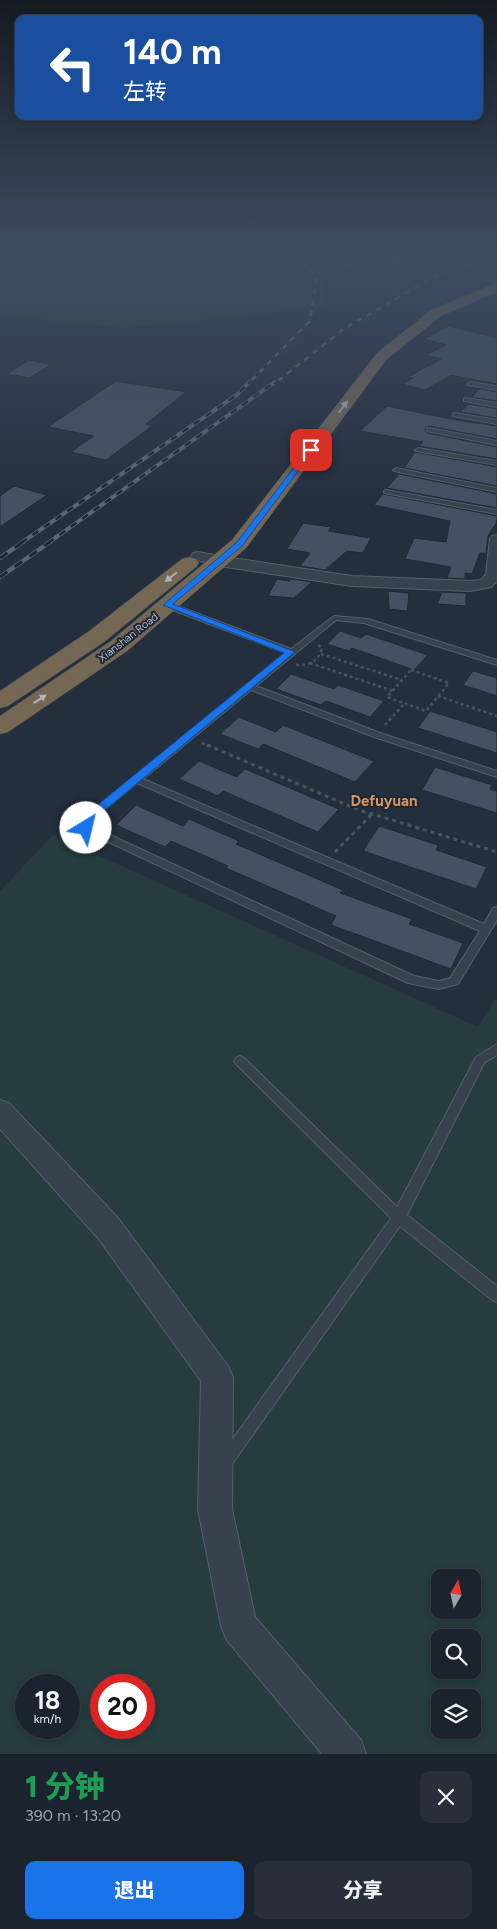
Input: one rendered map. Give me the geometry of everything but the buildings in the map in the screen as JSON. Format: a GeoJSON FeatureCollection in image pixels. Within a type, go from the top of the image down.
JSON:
{"type":"FeatureCollection","features":[{"type":"Feature","properties":{"kind":"highway"},"geometry":{"type":"LineString","coordinates":[[368,348],[379,340]]}},
{"type":"Feature","properties":{"kind":"highway","name":"Xianshan Road"},"geometry":{"type":"LineString","coordinates":[[0,727],[119,646],[239,544],[382,356],[402,340]]}},
{"type":"Feature","properties":{"kind":"highway","name":"Xianshan Road"},"geometry":{"type":"LineString","coordinates":[[0,701],[96,637],[212,544]]}},
{"type":"Feature","properties":{"kind":"street"},"geometry":{"type":"LineString","coordinates":[[198,556],[219,561],[362,582],[470,586],[486,584],[496,575],[497,539]]}},
{"type":"Feature","properties":{"kind":"street"},"geometry":{"type":"LineString","coordinates":[[0,1111],[108,1228],[218,1377],[215,1509],[239,1626],[347,1754]]}},
{"type":"Feature","properties":{"kind":"lane"},"geometry":{"type":"LineString","coordinates":[[470,384],[497,388]]}},
{"type":"Feature","properties":{"kind":"lane"},"geometry":{"type":"LineString","coordinates":[[466,400],[497,405]]}},
{"type":"Feature","properties":{"kind":"lane"},"geometry":{"type":"LineString","coordinates":[[455,415],[497,422]]}},
{"type":"Feature","properties":{"kind":"lane"},"geometry":{"type":"LineString","coordinates":[[429,430],[497,442]]}},
{"type":"Feature","properties":{"kind":"lane"},"geometry":{"type":"LineString","coordinates":[[418,450],[497,463]]}},
{"type":"Feature","properties":{"kind":"lane"},"geometry":{"type":"LineString","coordinates":[[396,470],[497,490]]}},
{"type":"Feature","properties":{"kind":"lane"},"geometry":{"type":"LineString","coordinates":[[386,492],[497,512]]}},
{"type":"Feature","properties":{"kind":"lane"},"geometry":{"type":"LineString","coordinates":[[167,605],[291,652]]}},
{"type":"Feature","properties":{"kind":"lane"},"geometry":{"type":"LineString","coordinates":[[497,663],[365,621],[334,618],[88,818],[86,828],[412,980],[439,985],[454,981],[497,911]]}},
{"type":"Feature","properties":{"kind":"lane"},"geometry":{"type":"LineString","coordinates":[[249,686],[376,735],[497,774]]}},
{"type":"Feature","properties":{"kind":"lane"},"geometry":{"type":"LineString","coordinates":[[135,780],[486,929]]}},
{"type":"Feature","properties":{"kind":"lane"},"geometry":{"type":"LineString","coordinates":[[215,1475],[399,1217],[480,1060],[497,1049]]}},
{"type":"Feature","properties":{"kind":"lane"},"geometry":{"type":"LineString","coordinates":[[240,1061],[399,1217],[497,1295]]}},
{"type":"Feature","properties":{"kind":"path"},"geometry":{"type":"LineString","coordinates":[[321,654],[402,680]]}},
{"type":"Feature","properties":{"kind":"path"},"geometry":{"type":"LineString","coordinates":[[310,663],[393,691]]}},
{"type":"Feature","properties":{"kind":"path"},"geometry":{"type":"LineString","coordinates":[[411,670],[449,683],[426,711],[387,697],[402,680],[411,670]]}},
{"type":"Feature","properties":{"kind":"path"},"geometry":{"type":"LineString","coordinates":[[438,696],[497,716]]}},
{"type":"Feature","properties":{"kind":"path"},"geometry":{"type":"LineString","coordinates":[[376,735],[405,703]]}},
{"type":"Feature","properties":{"kind":"path"},"geometry":{"type":"LineString","coordinates":[[188,737],[372,814],[497,852]]}},
{"type":"Feature","properties":{"kind":"path"},"geometry":{"type":"LineString","coordinates":[[326,861],[372,814]]}},
{"type":"Feature","properties":{"kind":"green space"},"geometry":{"type":"Polygon","coordinates":[[[53,835],[478,1027],[497,996],[497,1754],[0,1754],[0,891],[53,835]]]}},
{"type":"Feature","properties":{"kind":"railway"},"geometry":{"type":"LineString","coordinates":[[248,384],[291,340]]}},
{"type":"Feature","properties":{"kind":"railway"},"geometry":{"type":"LineString","coordinates":[[274,384],[330,340]]}},
{"type":"Feature","properties":{"kind":"railway"},"geometry":{"type":"LineString","coordinates":[[21,543],[238,394],[249,382]]}},
{"type":"Feature","properties":{"kind":"railway"},"geometry":{"type":"LineString","coordinates":[[48,543],[275,382]]}},
{"type":"Feature","properties":{"kind":"railway"},"geometry":{"type":"LineString","coordinates":[[0,558],[23,542]]}},
{"type":"Feature","properties":{"kind":"railway"},"geometry":{"type":"LineString","coordinates":[[0,577],[50,542]]}},
{"type":"Feature","properties":{"kind":"district","name":"Defuyuan"},"geometry":{"type":"Point","coordinates":[384,801]}},
{"type":"Feature","properties":{"kind":"route"},"geometry":{"type":"LineString","coordinates":[[86,828],[88,818],[291,652],[167,605],[239,544],[311,450]]}}]}
